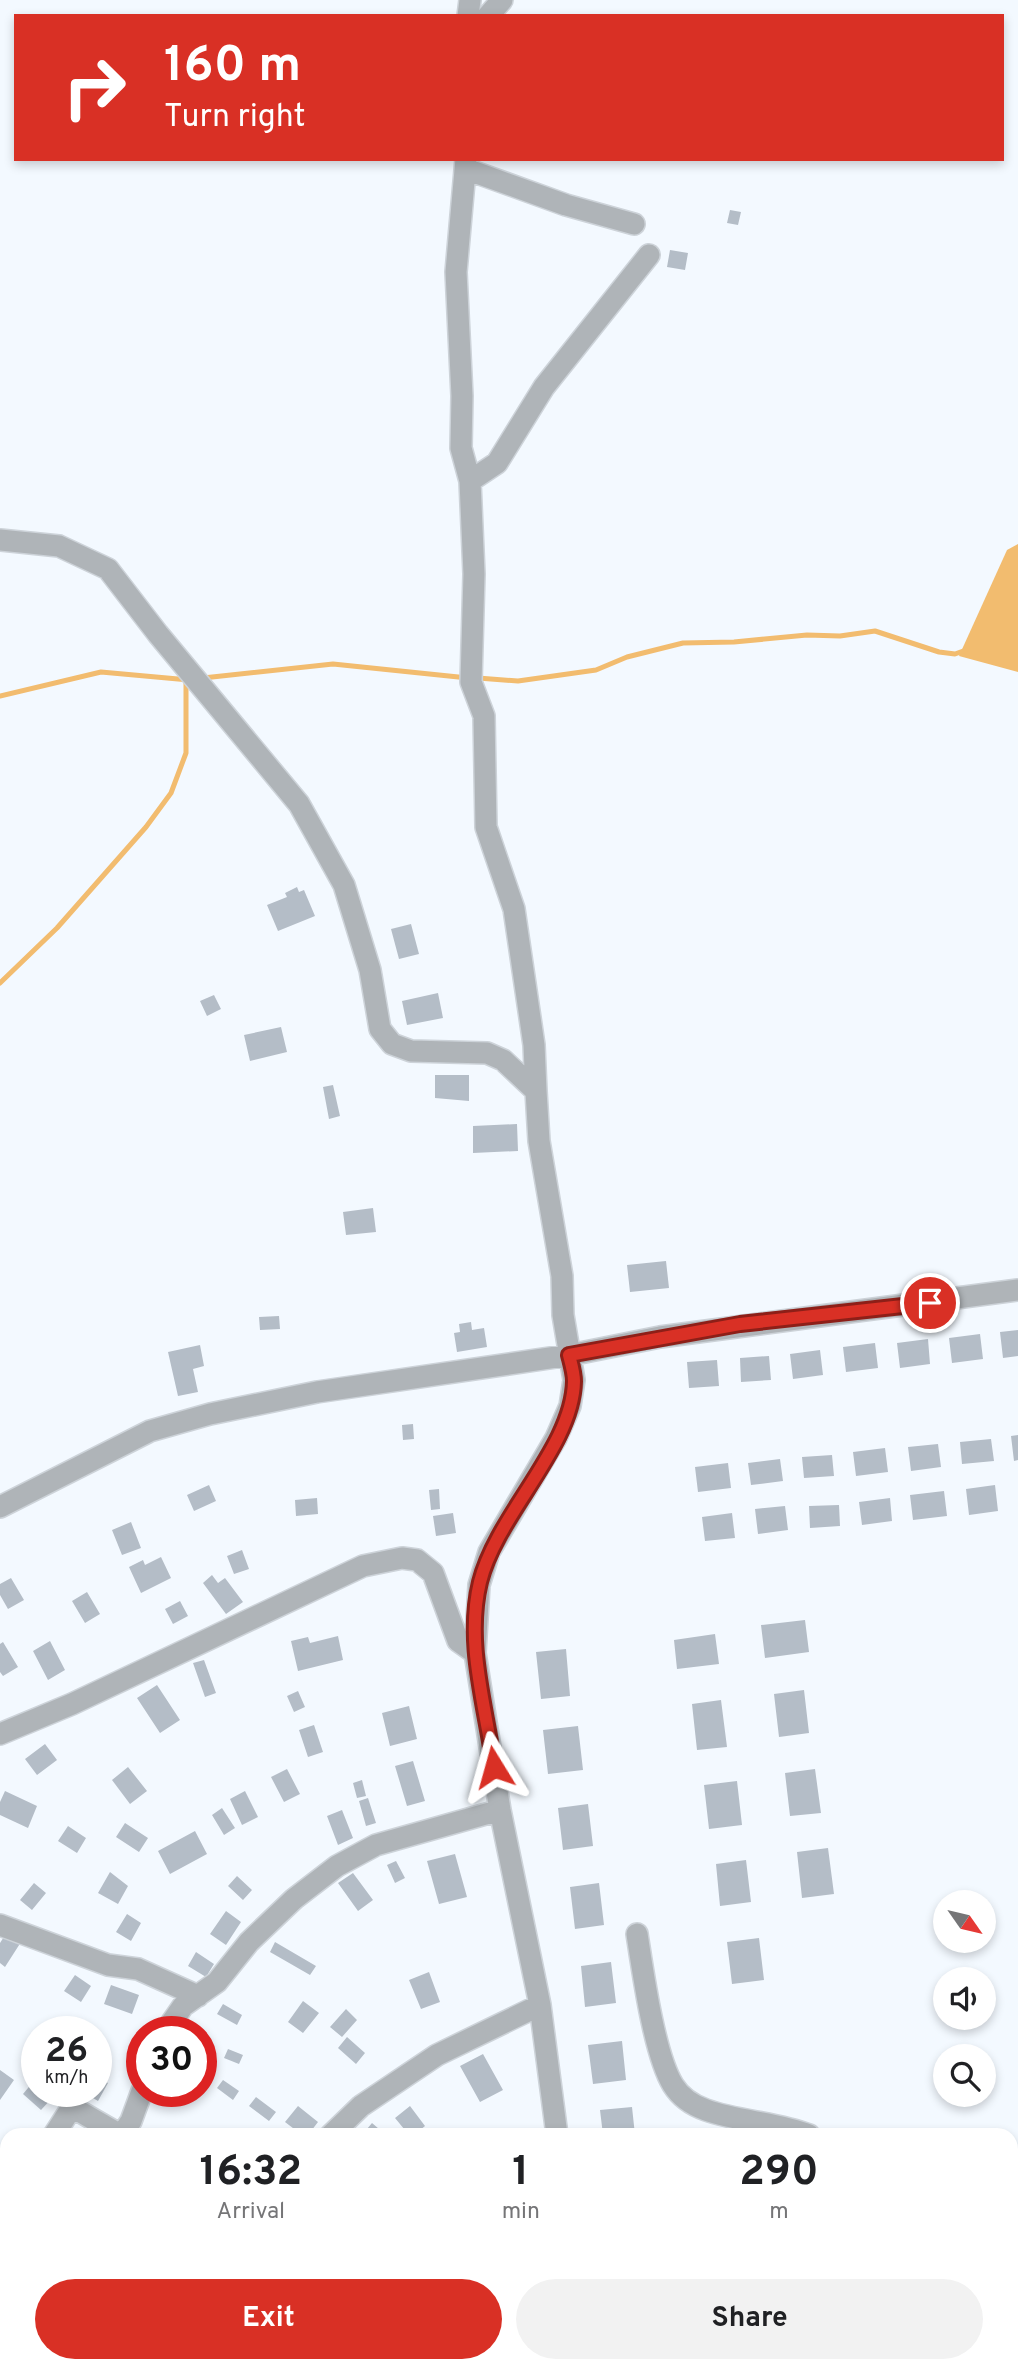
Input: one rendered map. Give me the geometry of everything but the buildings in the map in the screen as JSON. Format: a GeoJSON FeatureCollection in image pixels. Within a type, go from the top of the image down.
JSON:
{"type":"FeatureCollection","features":[{"type":"Feature","properties":{"kind":"street"},"geometry":{"type":"LineString","coordinates":[[490,14],[502,0]]}},
{"type":"Feature","properties":{"kind":"street"},"geometry":{"type":"LineString","coordinates":[[556,2128],[540,2005],[500,1810],[475,1653],[480,1585],[489,1552],[556,1438],[570,1406],[574,1380],[563,1315],[562,1276],[539,1141],[534,1045],[514,909],[486,827],[484,716],[471,682],[474,574],[470,481],[461,448],[462,396],[456,272],[466,164],[566,205],[634,224]]}},
{"type":"Feature","properties":{"kind":"street"},"geometry":{"type":"LineString","coordinates":[[470,481],[497,463],[544,387],[649,255]]}},
{"type":"Feature","properties":{"kind":"street"},"geometry":{"type":"LineString","coordinates":[[0,540],[60,546],[108,569],[158,634],[299,804],[344,885],[370,970],[380,1029],[392,1044],[411,1051],[487,1053],[503,1060],[536,1091]]}},
{"type":"Feature","properties":{"kind":"street"},"geometry":{"type":"LineString","coordinates":[[0,1507],[150,1431],[210,1414],[317,1392],[569,1355],[740,1324],[1018,1290]]}},
{"type":"Feature","properties":{"kind":"street"},"geometry":{"type":"LineString","coordinates":[[0,1734],[72,1704],[363,1566],[395,1559],[417,1560],[433,1573],[458,1641],[475,1653]]}},
{"type":"Feature","properties":{"kind":"street"},"geometry":{"type":"LineString","coordinates":[[176,2016],[183,2006],[217,1982],[249,1942],[294,1899],[337,1866],[376,1845],[500,1810]]}},
{"type":"Feature","properties":{"kind":"street"},"geometry":{"type":"LineString","coordinates":[[0,1925],[108,1965],[138,1969],[198,1996]]}},
{"type":"Feature","properties":{"kind":"street"},"geometry":{"type":"LineString","coordinates":[[637,1934],[660,2046],[672,2084],[688,2103],[730,2117],[792,2128]]}},
{"type":"Feature","properties":{"kind":"street"},"geometry":{"type":"LineString","coordinates":[[338,2128],[361,2106],[437,2055],[540,2005]]}},
{"type":"Feature","properties":{"kind":"street"},"geometry":{"type":"LineString","coordinates":[[58,2128],[72,2107],[108,2128]]}},
{"type":"Feature","properties":{"kind":"street"},"geometry":{"type":"LineString","coordinates":[[126,2128],[136,2107]]}},
{"type":"Feature","properties":{"kind":"shaded area"},"geometry":{"type":"Polygon","coordinates":[[[1018,544],[1018,672],[959,656],[1007,550],[1018,544]]]}},
{"type":"Feature","properties":{"kind":"waterway"},"geometry":{"type":"LineString","coordinates":[[478,678],[518,681],[596,670],[627,657],[683,643],[734,642],[807,635],[840,636],[875,631],[939,652],[955,654],[966,650]]}},
{"type":"Feature","properties":{"kind":"waterway"},"geometry":{"type":"LineString","coordinates":[[203,678],[333,664],[468,678]]}},
{"type":"Feature","properties":{"kind":"waterway"},"geometry":{"type":"LineString","coordinates":[[0,696],[101,672],[189,680]]}},
{"type":"Feature","properties":{"kind":"waterway"},"geometry":{"type":"LineString","coordinates":[[0,983],[57,928],[146,827],[171,793],[186,753],[186,680]]}},
{"type":"Feature","properties":{"kind":"route"},"geometry":{"type":"LineString","coordinates":[[494,1767],[475,1653],[475,1619],[480,1585],[489,1552],[556,1438],[570,1406],[574,1380],[569,1355],[740,1324],[930,1303]]}}]}
